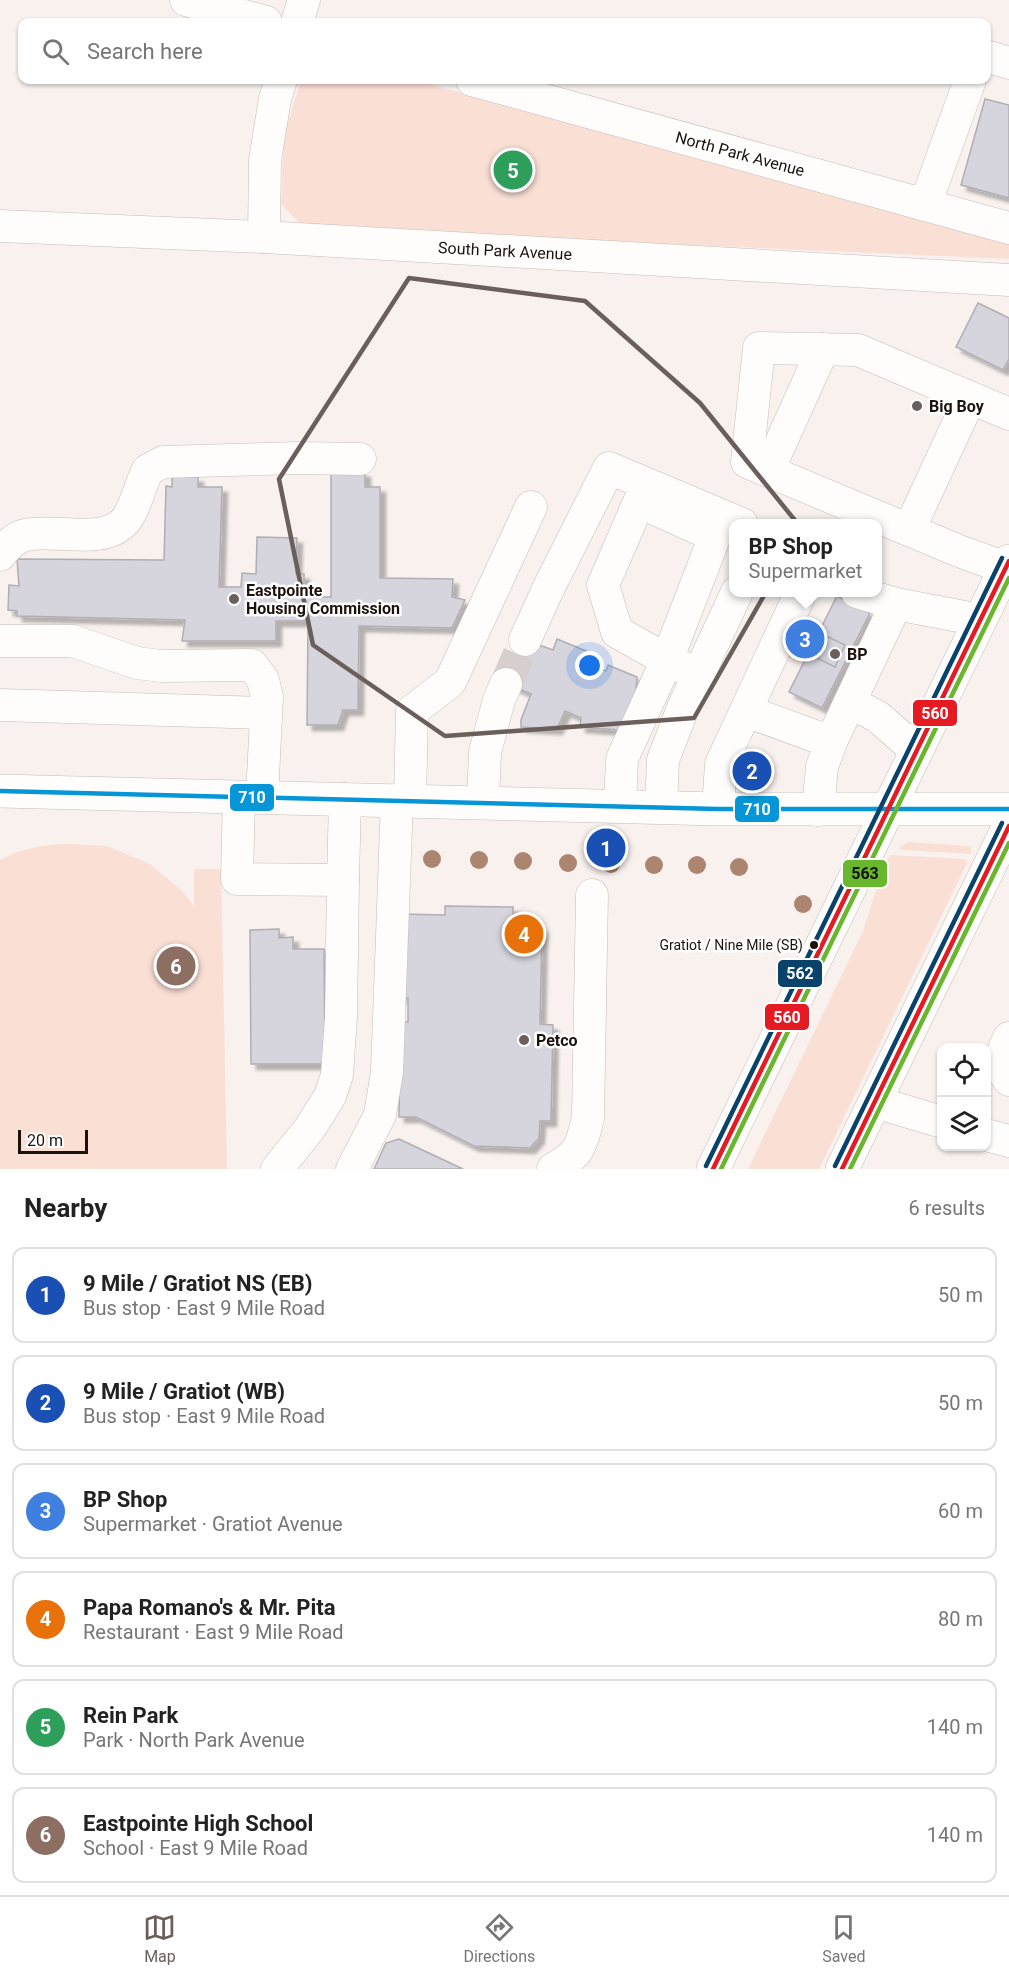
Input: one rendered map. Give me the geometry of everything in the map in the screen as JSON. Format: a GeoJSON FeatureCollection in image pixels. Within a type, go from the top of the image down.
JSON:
{"type":"FeatureCollection","features":[{"type":"Feature","properties":{"kind":"main road"},"geometry":{"type":"LineString","coordinates":[[713,1169],[1007,565]]}},
{"type":"Feature","properties":{"kind":"main road"},"geometry":{"type":"LineString","coordinates":[[0,791],[718,809],[1009,809]]}},
{"type":"Feature","properties":{"kind":"main road"},"geometry":{"type":"LineString","coordinates":[[842,1169],[1009,826]]}},
{"type":"Feature","properties":{"kind":"street"},"geometry":{"type":"LineString","coordinates":[[186,0],[251,18]]}},
{"type":"Feature","properties":{"kind":"street"},"geometry":{"type":"LineString","coordinates":[[298,18],[304,0]]}},
{"type":"Feature","properties":{"kind":"street"},"geometry":{"type":"LineString","coordinates":[[991,57],[1009,63]]}},
{"type":"Feature","properties":{"kind":"street"},"geometry":{"type":"LineString","coordinates":[[264,237],[265,160],[280,84]]}},
{"type":"Feature","properties":{"kind":"street","name":"North Park Avenue"},"geometry":{"type":"LineString","coordinates":[[486,84],[1009,228]]}},
{"type":"Feature","properties":{"kind":"street"},"geometry":{"type":"LineString","coordinates":[[925,205],[969,84]]}},
{"type":"Feature","properties":{"kind":"street","name":"South Park Avenue"},"geometry":{"type":"LineString","coordinates":[[0,226],[264,237],[1009,280]]}},
{"type":"Feature","properties":{"kind":"street"},"geometry":{"type":"LineString","coordinates":[[1007,565],[909,530],[747,462],[759,348],[858,350],[1009,414]]}},
{"type":"Feature","properties":{"kind":"street"},"geometry":{"type":"LineString","coordinates":[[768,471],[823,349]]}},
{"type":"Feature","properties":{"kind":"street"},"geometry":{"type":"LineString","coordinates":[[909,530],[970,398]]}},
{"type":"Feature","properties":{"kind":"street"},"geometry":{"type":"LineString","coordinates":[[0,555],[10,543],[25,535],[97,534],[117,529],[127,520],[148,470],[163,462],[286,458],[360,459]]}},
{"type":"Feature","properties":{"kind":"street"},"geometry":{"type":"LineString","coordinates":[[525,640],[609,468],[730,519]]}},
{"type":"Feature","properties":{"kind":"street"},"geometry":{"type":"LineString","coordinates":[[620,805],[621,759],[667,660],[715,536],[639,502],[603,585],[617,632],[667,660],[699,675]]}},
{"type":"Feature","properties":{"kind":"street"},"geometry":{"type":"LineString","coordinates":[[352,1169],[380,1115],[387,1072],[395,891],[412,711],[450,682],[531,507]]}},
{"type":"Feature","properties":{"kind":"street"},"geometry":{"type":"LineString","coordinates":[[661,807],[663,760],[683,708],[735,597]]}},
{"type":"Feature","properties":{"kind":"street"},"geometry":{"type":"LineString","coordinates":[[718,809],[721,764],[799,597]]}},
{"type":"Feature","properties":{"kind":"street"},"geometry":{"type":"LineString","coordinates":[[873,597],[896,604],[980,620]]}},
{"type":"Feature","properties":{"kind":"street"},"geometry":{"type":"LineString","coordinates":[[818,810],[822,767],[831,742],[896,604]]}},
{"type":"Feature","properties":{"kind":"street"},"geometry":{"type":"LineString","coordinates":[[0,641],[73,641],[137,663],[161,666],[252,665],[263,681],[267,697],[237,879],[343,880]]}},
{"type":"Feature","properties":{"kind":"street"},"geometry":{"type":"LineString","coordinates":[[160,710],[161,666]]}},
{"type":"Feature","properties":{"kind":"street"},"geometry":{"type":"LineString","coordinates":[[483,802],[485,752],[499,700],[506,684]]}},
{"type":"Feature","properties":{"kind":"street"},"geometry":{"type":"LineString","coordinates":[[850,702],[878,717],[917,751]]}},
{"type":"Feature","properties":{"kind":"street"},"geometry":{"type":"LineString","coordinates":[[0,705],[265,713]]}},
{"type":"Feature","properties":{"kind":"street"},"geometry":{"type":"LineString","coordinates":[[746,711],[831,742]]}},
{"type":"Feature","properties":{"kind":"street"},"geometry":{"type":"LineString","coordinates":[[277,1169],[310,1128],[330,1096],[337,1075],[341,1017],[345,799]]}},
{"type":"Feature","properties":{"kind":"street"},"geometry":{"type":"LineString","coordinates":[[570,1166],[582,1143],[588,1118],[592,895]]}},
{"type":"Feature","properties":{"kind":"street"},"geometry":{"type":"LineString","coordinates":[[1009,1038],[1001,1057],[1001,1065],[1009,1080]]}},
{"type":"Feature","properties":{"kind":"street"},"geometry":{"type":"LineString","coordinates":[[875,1102],[937,1121]]}},
{"type":"Feature","properties":{"kind":"street"},"geometry":{"type":"LineString","coordinates":[[991,1136],[1009,1141]]}},
{"type":"Feature","properties":{"kind":"highlighted area"},"geometry":{"type":"Polygon","coordinates":[[[409,278],[585,301],[700,403],[802,529],[694,718],[445,736],[313,645],[279,479],[409,278]]]}},
{"type":"Feature","properties":{"kind":"shaded area"},"geometry":{"type":"Polygon","coordinates":[[[300,84],[429,84],[1009,243],[1009,259],[305,228],[281,204],[284,136],[300,84]]]}},
{"type":"Feature","properties":{"kind":"shaded area"},"geometry":{"type":"Polygon","coordinates":[[[908,842],[968,846],[971,847],[971,854],[899,848],[908,842]]]}},
{"type":"Feature","properties":{"kind":"shaded area"},"geometry":{"type":"Polygon","coordinates":[[[67,844],[107,846],[150,864],[182,891],[194,906],[194,869],[221,869],[227,1169],[0,1169],[0,860],[32,848],[67,844]]]}},
{"type":"Feature","properties":{"kind":"shaded area"},"geometry":{"type":"Polygon","coordinates":[[[891,855],[968,861],[819,1169],[748,1169],[863,931],[885,862],[891,855]]]}},
{"type":"Feature","properties":{"kind":"building"},"geometry":{"type":"Polygon","coordinates":[[[985,99],[1009,105],[1009,198],[961,185],[985,99]]]}},
{"type":"Feature","properties":{"kind":"building"},"geometry":{"type":"Polygon","coordinates":[[[978,303],[1009,318],[1009,359],[1003,370],[956,347],[978,303]]]}},
{"type":"Feature","properties":{"kind":"building","name":"Eastpointe Housing Commission"},"geometry":{"type":"Polygon","coordinates":[[[331,471],[365,472],[365,487],[380,487],[380,578],[453,579],[452,597],[465,600],[452,628],[359,626],[358,710],[343,710],[338,725],[307,725],[308,621],[276,621],[276,641],[182,641],[185,620],[17,616],[17,611],[8,610],[9,585],[19,586],[17,559],[164,560],[166,486],[172,487],[172,477],[198,477],[198,487],[222,487],[219,587],[241,587],[242,573],[256,574],[257,537],[297,538],[296,574],[304,574],[304,586],[313,586],[313,597],[331,597],[331,471]]]}},
{"type":"Feature","properties":{"kind":"building"},"geometry":{"type":"Polygon","coordinates":[[[836,597],[870,613],[822,708],[789,692],[836,597]]]}},
{"type":"Feature","properties":{"kind":"building"},"geometry":{"type":"Polygon","coordinates":[[[797,622],[845,645],[835,667],[787,643],[797,622]]]}},
{"type":"Feature","properties":{"kind":"building"},"geometry":{"type":"Polygon","coordinates":[[[557,639],[591,653],[590,665],[606,671],[608,665],[637,677],[636,690],[619,730],[580,727],[581,718],[565,711],[557,729],[521,727],[521,720],[531,694],[510,685],[528,641],[553,650],[557,639]]]}},
{"type":"Feature","properties":{"kind":"building"},"geometry":{"type":"Polygon","coordinates":[[[445,906],[513,907],[513,920],[532,920],[542,928],[540,1024],[553,1025],[551,1121],[540,1121],[539,1138],[530,1148],[474,1146],[416,1117],[399,1117],[400,1022],[408,1022],[408,998],[401,998],[403,914],[445,915],[445,906]]]}},
{"type":"Feature","properties":{"kind":"building"},"geometry":{"type":"Polygon","coordinates":[[[279,929],[279,938],[293,937],[293,949],[324,949],[325,1064],[251,1064],[250,930],[279,929]]]}},
{"type":"Feature","properties":{"kind":"building"},"geometry":{"type":"Polygon","coordinates":[[[399,1139],[463,1169],[374,1169],[386,1143],[399,1139]]]}},
{"type":"Feature","properties":{"kind":"tunnel"},"geometry":{"type":"LineString","coordinates":[[506,684],[525,640]]}},
{"type":"Feature","properties":{"kind":"transit line","name":"562"},"geometry":{"type":"LineString","coordinates":[[706,1166],[1002,558]]}},
{"type":"Feature","properties":{"kind":"transit line","name":"560"},"geometry":{"type":"LineString","coordinates":[[713,1169],[1009,561]]}},
{"type":"Feature","properties":{"kind":"transit line","name":"563"},"geometry":{"type":"LineString","coordinates":[[721,1169],[1009,578]]}},
{"type":"Feature","properties":{"kind":"transit line","name":"710"},"geometry":{"type":"LineString","coordinates":[[0,791],[718,809],[1009,809]]}},
{"type":"Feature","properties":{"kind":"transit line","name":"562"},"geometry":{"type":"LineString","coordinates":[[835,1166],[1002,823]]}},
{"type":"Feature","properties":{"kind":"transit line","name":"560"},"geometry":{"type":"LineString","coordinates":[[842,1169],[1009,826]]}},
{"type":"Feature","properties":{"kind":"transit line","name":"563"},"geometry":{"type":"LineString","coordinates":[[850,1169],[1009,843]]}},
{"type":"Feature","properties":{"kind":"place","name":"Rein Park"},"geometry":{"type":"Point","coordinates":[513,170]}},
{"type":"Feature","properties":{"kind":"place","name":"Big Boy"},"geometry":{"type":"Point","coordinates":[917,406]}},
{"type":"Feature","properties":{"kind":"place","name":"Eastpointe Housing Commission"},"geometry":{"type":"Point","coordinates":[234,599]}},
{"type":"Feature","properties":{"kind":"place","name":"BP Shop"},"geometry":{"type":"Point","coordinates":[805,639]}},
{"type":"Feature","properties":{"kind":"place","name":"BP"},"geometry":{"type":"Point","coordinates":[835,654]}},
{"type":"Feature","properties":{"kind":"place","name":"9 Mile / Gratiot (WB)"},"geometry":{"type":"Point","coordinates":[752,771]}},
{"type":"Feature","properties":{"kind":"place","name":"9 Mile / Gratiot NS (EB)"},"geometry":{"type":"Point","coordinates":[606,848]}},
{"type":"Feature","properties":{"kind":"place","name":"Papa Romano's & Mr. Pita"},"geometry":{"type":"Point","coordinates":[524,934]}},
{"type":"Feature","properties":{"kind":"place","name":"Gratiot / Nine Mile (SB)"},"geometry":{"type":"Point","coordinates":[814,945]}},
{"type":"Feature","properties":{"kind":"place","name":"Eastpointe High School"},"geometry":{"type":"Point","coordinates":[176,966]}},
{"type":"Feature","properties":{"kind":"place","name":"Petco"},"geometry":{"type":"Point","coordinates":[524,1040]}}]}
